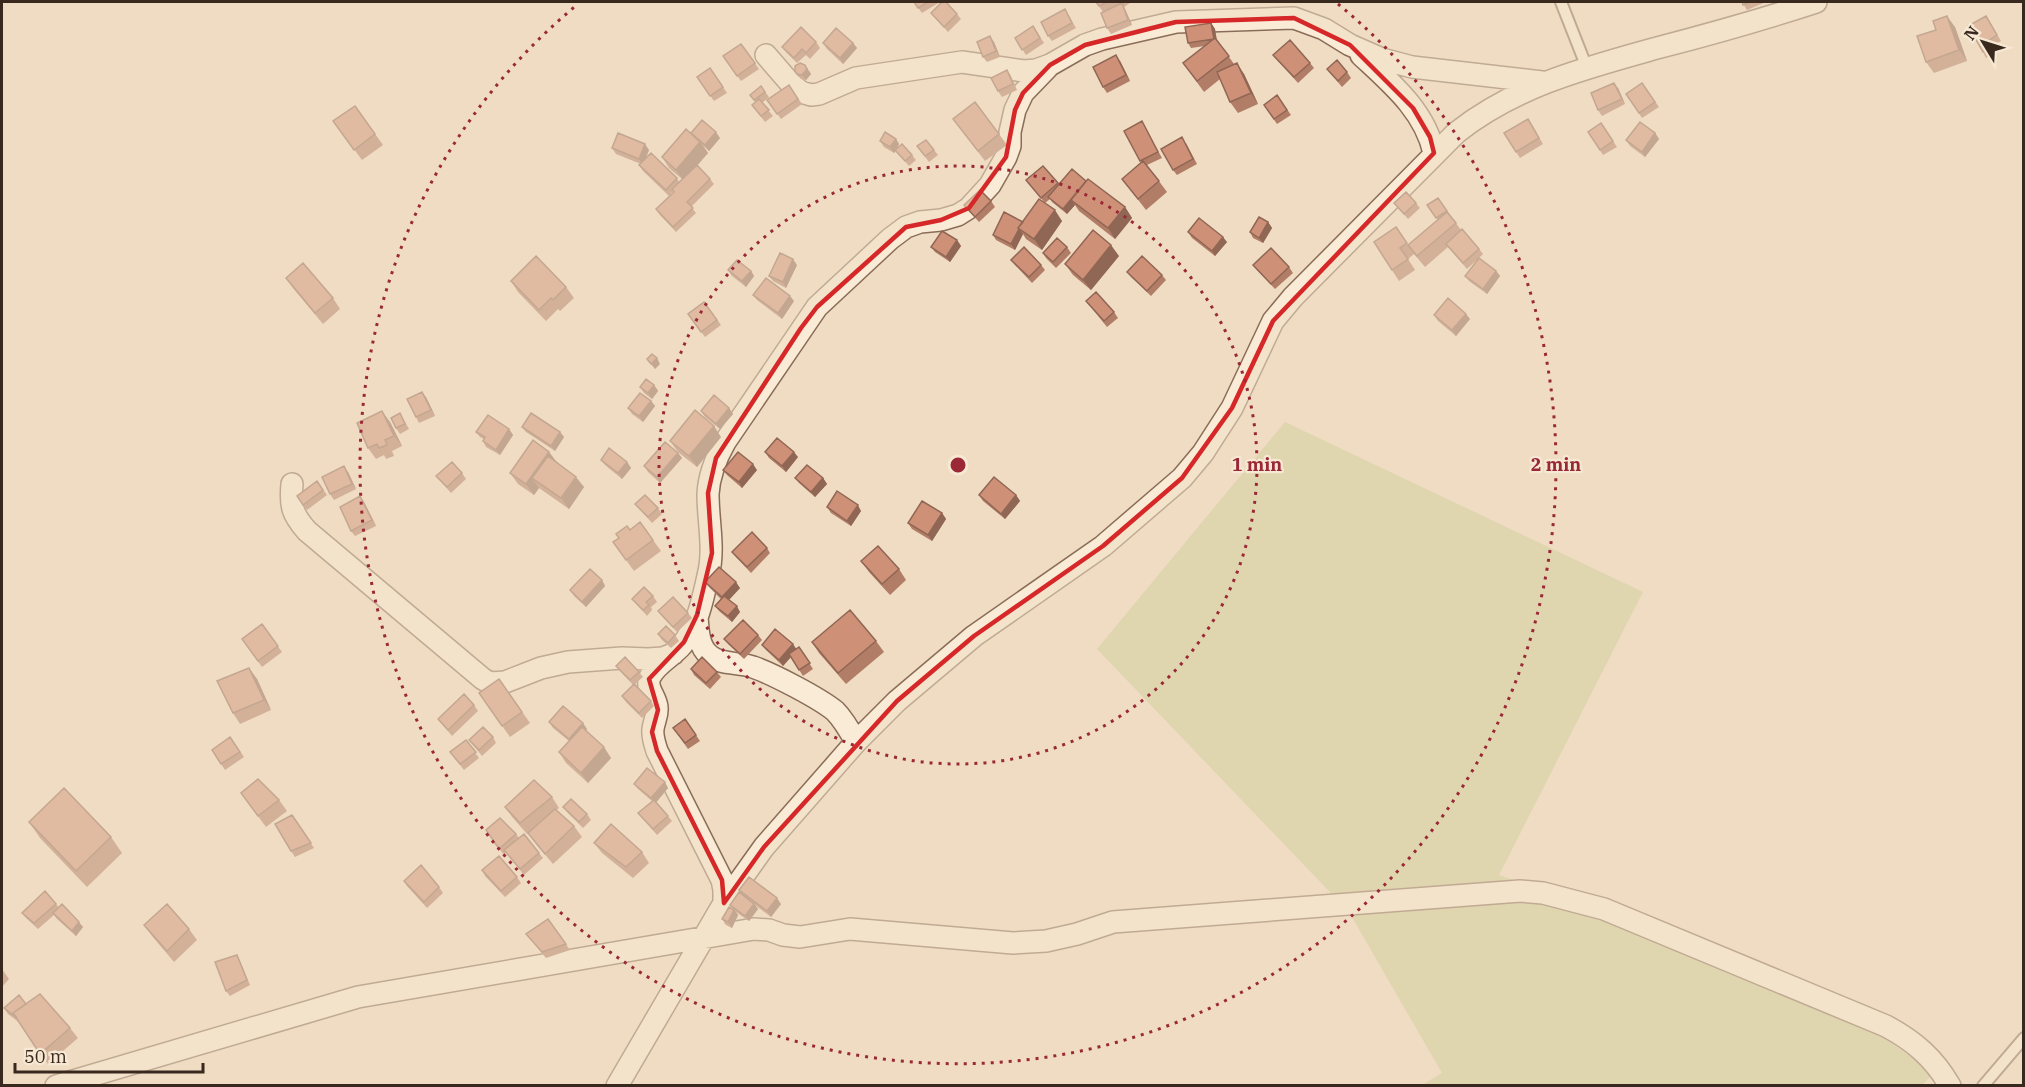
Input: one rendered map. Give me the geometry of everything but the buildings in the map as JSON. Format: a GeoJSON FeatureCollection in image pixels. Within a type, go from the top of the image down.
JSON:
{"type":"FeatureCollection","features":[{"type":"Feature","properties":{"kind":"street"},"geometry":{"type":"LineString","coordinates":[[617,1086],[703,937],[764,847],[856,742],[897,701],[974,636],[1103,546],[1182,478],[1203,453],[1232,408],[1273,321],[1293,297],[1434,153],[1479,115],[1546,82],[1816,2]]}},
{"type":"Feature","properties":{"kind":"street"},"geometry":{"type":"LineString","coordinates":[[766,55],[791,84],[801,92],[811,95],[819,94],[856,78],[962,62],[1024,71],[1035,70],[1102,39],[1176,22],[1294,18],[1324,29],[1350,45],[1382,59],[1412,68],[1546,82]]}},
{"type":"Feature","properties":{"kind":"street"},"geometry":{"type":"LineString","coordinates":[[1350,45],[1396,88],[1413,108],[1430,137],[1434,153]]}},
{"type":"Feature","properties":{"kind":"street"},"geometry":{"type":"LineString","coordinates":[[724,903],[722,880],[657,752],[652,732],[658,710],[648,686],[649,678],[655,670],[684,642],[697,615],[712,553],[708,494],[716,458],[817,307],[906,227],[958,215],[969,208],[990,184],[1006,157],[1015,110],[1023,93],[1050,65]]}},
{"type":"Feature","properties":{"kind":"street"},"geometry":{"type":"LineString","coordinates":[[292,484],[290,503],[294,514],[307,531],[490,683],[505,682],[541,668],[568,662],[604,658],[663,658],[674,654]]}},
{"type":"Feature","properties":{"kind":"street"},"geometry":{"type":"LineString","coordinates":[[697,615],[699,639],[710,657],[762,670],[825,705],[843,721],[856,742]]}},
{"type":"Feature","properties":{"kind":"street"},"geometry":{"type":"LineString","coordinates":[[56,1086],[358,997],[754,929],[800,937],[850,929],[1013,943],[1046,941],[1113,922],[1520,891],[1543,893],[1604,909],[1886,1026],[1910,1039],[1928,1055],[1950,1086]]}},
{"type":"Feature","properties":{"kind":"lane"},"geometry":{"type":"LineString","coordinates":[[1561,2],[1587,68]]}},
{"type":"Feature","properties":{"kind":"lane"},"geometry":{"type":"LineString","coordinates":[[1983,1086],[2024,1038]]}},
{"type":"Feature","properties":{"kind":"highlighted area"},"geometry":{"type":"Polygon","coordinates":[[[1294,18],[1350,45],[1413,108],[1430,137],[1434,153],[1273,321],[1232,408],[1182,478],[1103,546],[974,636],[897,701],[764,847],[724,903],[722,880],[657,751],[652,732],[658,710],[649,679],[684,642],[697,615],[712,553],[708,493],[716,458],[801,328],[817,307],[906,227],[941,220],[969,208],[1006,157],[1015,110],[1023,93],[1050,65],[1085,45],[1176,22],[1294,18]]]}},
{"type":"Feature","properties":{"kind":"green space"},"geometry":{"type":"Polygon","coordinates":[[[1285,422],[1643,592],[1499,875],[1814,989],[1934,1073],[1921,1086],[1422,1085],[1442,1073],[1349,912],[1097,649],[1285,422]]]}}]}
